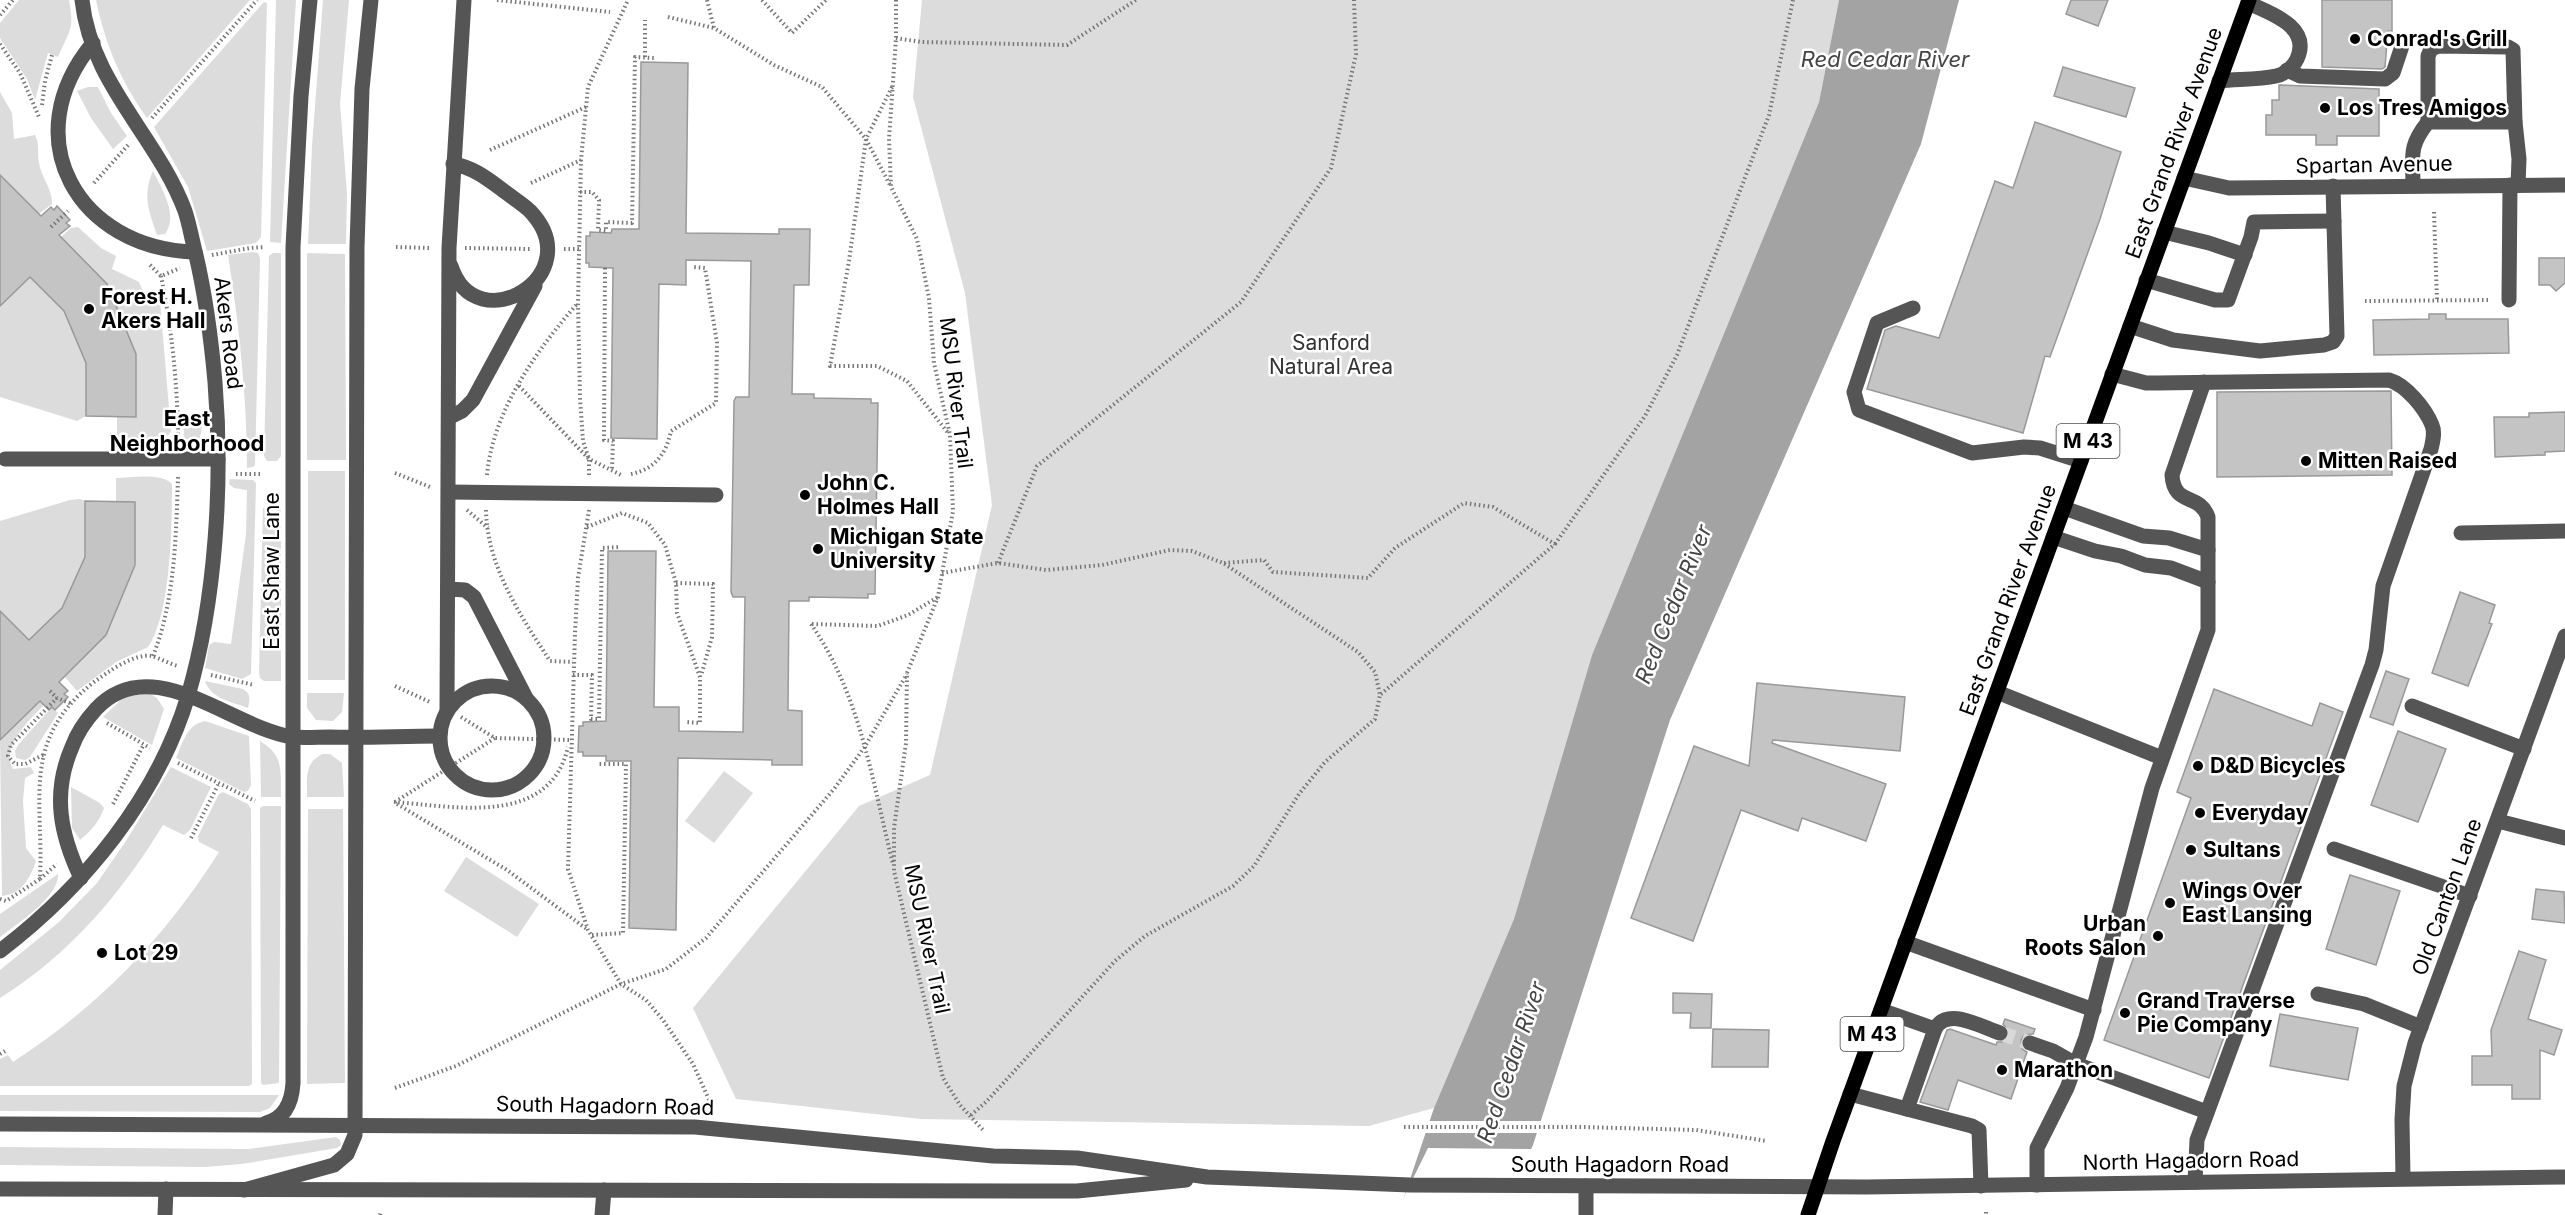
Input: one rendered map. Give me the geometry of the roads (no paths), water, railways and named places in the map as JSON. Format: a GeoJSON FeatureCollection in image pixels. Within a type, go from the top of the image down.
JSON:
{"type":"FeatureCollection","features":[{"type":"Feature","properties":{"kind":"main road","name":"East Grand River Avenue"},"geometry":{"type":"LineString","coordinates":[[1808,1215],[1905,942],[2248,1]]}},
{"type":"Feature","properties":{"kind":"street","name":"Akers Road"},"geometry":{"type":"LineString","coordinates":[[0,951],[39,919],[81,878],[124,823],[164,756],[188,696],[205,615],[211,568],[218,459],[213,360],[195,252],[186,213],[172,182],[113,89],[93,43],[82,0]]}},
{"type":"Feature","properties":{"kind":"street","name":"East Shaw Lane"},"geometry":{"type":"LineString","coordinates":[[260,1124],[270,1123],[277,1119],[284,1112],[292,1097],[292,248],[301,96],[310,0]]}},
{"type":"Feature","properties":{"kind":"street"},"geometry":{"type":"LineString","coordinates":[[244,1190],[334,1165],[348,1154],[353,1146],[357,737],[357,248],[362,89],[371,0]]}},
{"type":"Feature","properties":{"kind":"street"},"geometry":{"type":"LineString","coordinates":[[447,709],[449,248],[464,0]]}},
{"type":"Feature","properties":{"kind":"street"},"geometry":{"type":"LineString","coordinates":[[2219,81],[2276,76],[2288,70],[2297,60],[2300,44],[2289,22],[2248,1]]}},
{"type":"Feature","properties":{"kind":"street"},"geometry":{"type":"LineString","coordinates":[[93,43],[71,74],[64,91],[58,128],[64,165],[80,199],[105,223],[134,241],[175,252],[195,252]]}},
{"type":"Feature","properties":{"kind":"street"},"geometry":{"type":"LineString","coordinates":[[2288,70],[2300,76],[2385,80],[2393,73],[2403,43]]}},
{"type":"Feature","properties":{"kind":"street"},"geometry":{"type":"LineString","coordinates":[[2413,186],[2413,145],[2415,137],[2428,122],[2428,56],[2431,49],[2439,46],[2508,47],[2513,50],[2515,122],[2519,159],[2514,185],[2509,300]]}},
{"type":"Feature","properties":{"kind":"street"},"geometry":{"type":"LineString","coordinates":[[2428,122],[2515,122]]}},
{"type":"Feature","properties":{"kind":"street"},"geometry":{"type":"LineString","coordinates":[[450,417],[462,411],[473,400],[541,274],[546,258],[546,239],[537,219],[529,210],[477,171],[453,164]]}},
{"type":"Feature","properties":{"kind":"street","name":"Spartan Avenue"},"geometry":{"type":"LineString","coordinates":[[2184,178],[2229,188],[2565,185]]}},
{"type":"Feature","properties":{"kind":"street"},"geometry":{"type":"LineString","coordinates":[[2130,326],[2173,340],[2260,351],[2324,345],[2333,342],[2337,336],[2333,186]]}},
{"type":"Feature","properties":{"kind":"street"},"geometry":{"type":"LineString","coordinates":[[2146,280],[2216,300],[2228,300],[2245,255],[2254,222],[2334,221]]}},
{"type":"Feature","properties":{"kind":"street"},"geometry":{"type":"LineString","coordinates":[[2164,232],[2245,255]]}},
{"type":"Feature","properties":{"kind":"street"},"geometry":{"type":"LineString","coordinates":[[449,248],[450,260],[456,277],[468,290],[490,300],[514,297],[525,292],[541,274]]}},
{"type":"Feature","properties":{"kind":"street"},"geometry":{"type":"LineString","coordinates":[[1913,308],[1877,323],[1854,392],[1859,411],[1972,453],[2024,447],[2040,448],[2081,461]]}},
{"type":"Feature","properties":{"kind":"street"},"geometry":{"type":"LineString","coordinates":[[2112,374],[2146,383],[2389,380],[2400,383],[2409,392],[2432,425],[2434,437],[2383,586],[2376,650],[2372,665],[2197,1140],[2195,1182]]}},
{"type":"Feature","properties":{"kind":"street"},"geometry":{"type":"LineString","coordinates":[[2037,1185],[2037,1148],[2067,1088],[2094,1010],[2152,788],[2208,630],[2208,517],[2205,509],[2198,503],[2178,495],[2173,488],[2172,475],[2204,382]]}},
{"type":"Feature","properties":{"kind":"street"},"geometry":{"type":"LineString","coordinates":[[5,459],[218,459]]}},
{"type":"Feature","properties":{"kind":"street"},"geometry":{"type":"LineString","coordinates":[[449,492],[716,495]]}},
{"type":"Feature","properties":{"kind":"street"},"geometry":{"type":"LineString","coordinates":[[2064,508],[2143,536],[2169,538],[2208,550]]}},
{"type":"Feature","properties":{"kind":"street"},"geometry":{"type":"LineString","coordinates":[[2462,533],[2565,531]]}},
{"type":"Feature","properties":{"kind":"street"},"geometry":{"type":"LineString","coordinates":[[2053,537],[2145,565],[2171,568],[2208,582]]}},
{"type":"Feature","properties":{"kind":"street"},"geometry":{"type":"LineString","coordinates":[[448,589],[465,591],[474,597],[526,698],[539,714],[544,738],[540,758],[534,769],[526,778],[503,789],[491,790],[467,784],[448,768],[443,758],[439,736],[441,722],[447,709],[466,692],[491,685],[504,686],[526,698]]}},
{"type":"Feature","properties":{"kind":"street","name":"Old Canton Lane"},"geometry":{"type":"LineString","coordinates":[[2403,1178],[2404,1086],[2421,1027],[2565,636]]}},
{"type":"Feature","properties":{"kind":"street"},"geometry":{"type":"LineString","coordinates":[[81,878],[70,853],[60,819],[62,779],[67,759],[85,723],[112,694],[126,688],[155,687],[188,696],[254,724],[293,737],[439,736]]}},
{"type":"Feature","properties":{"kind":"street"},"geometry":{"type":"LineString","coordinates":[[1996,692],[2162,758]]}},
{"type":"Feature","properties":{"kind":"street"},"geometry":{"type":"LineString","coordinates":[[2412,706],[2524,749]]}},
{"type":"Feature","properties":{"kind":"street"},"geometry":{"type":"LineString","coordinates":[[2498,821],[2565,837]]}},
{"type":"Feature","properties":{"kind":"street"},"geometry":{"type":"LineString","coordinates":[[2334,849],[2470,896]]}},
{"type":"Feature","properties":{"kind":"street"},"geometry":{"type":"LineString","coordinates":[[1905,942],[2094,1010]]}},
{"type":"Feature","properties":{"kind":"street"},"geometry":{"type":"LineString","coordinates":[[2318,994],[2364,1004],[2421,1027]]}},
{"type":"Feature","properties":{"kind":"street"},"geometry":{"type":"LineString","coordinates":[[1881,1010],[1935,1029]]}},
{"type":"Feature","properties":{"kind":"street"},"geometry":{"type":"LineString","coordinates":[[1907,1109],[1939,1022],[1945,1018],[1955,1018],[2000,1033]]}},
{"type":"Feature","properties":{"kind":"street"},"geometry":{"type":"LineString","coordinates":[[2030,1043],[2053,1051],[2076,1064],[2207,1112]]}},
{"type":"Feature","properties":{"kind":"street"},"geometry":{"type":"LineString","coordinates":[[1850,1094],[1972,1126],[1979,1130],[1981,1185]]}},
{"type":"Feature","properties":{"kind":"street","name":"South Hagadorn Road"},"geometry":{"type":"LineString","coordinates":[[0,1124],[695,1127],[993,1156],[1077,1158],[1206,1177],[1410,1185],[1817,1187]]}},
{"type":"Feature","properties":{"kind":"street","name":"South Hagadorn Road"},"geometry":{"type":"LineString","coordinates":[[0,1189],[1077,1191],[1206,1177]]}},
{"type":"Feature","properties":{"kind":"street","name":"North Hagadorn Road"},"geometry":{"type":"LineString","coordinates":[[1817,1187],[2565,1177]]}},
{"type":"Feature","properties":{"kind":"street"},"geometry":{"type":"LineString","coordinates":[[1586,1186],[1586,1215]]}},
{"type":"Feature","properties":{"kind":"street"},"geometry":{"type":"LineString","coordinates":[[165,1215],[166,1189]]}},
{"type":"Feature","properties":{"kind":"street"},"geometry":{"type":"LineString","coordinates":[[602,1215],[604,1190]]}},
{"type":"Feature","properties":{"kind":"water","name":"Red Cedar River"},"geometry":{"type":"Polygon","coordinates":[[[1839,0],[1959,0],[1921,144],[1670,720],[1533,1145],[1498,1215],[1398,1215],[1434,1108],[1514,919],[1592,655],[1819,102],[1839,0]]]}},
{"type":"Feature","properties":{"kind":"tunnel"},"geometry":{"type":"LineString","coordinates":[[2000,1033],[2030,1043]]}},
{"type":"Feature","properties":{"kind":"place","name":"Conrad's Grill"},"geometry":{"type":"Point","coordinates":[2355,39]}},
{"type":"Feature","properties":{"kind":"place","name":"Los Tres Amigos"},"geometry":{"type":"Point","coordinates":[2325,108]}},
{"type":"Feature","properties":{"kind":"place","name":"Forest H. Akers Hall"},"geometry":{"type":"Point","coordinates":[89,309]}},
{"type":"Feature","properties":{"kind":"place","name":"Mitten Raised"},"geometry":{"type":"Point","coordinates":[2306,461]}},
{"type":"Feature","properties":{"kind":"place","name":"John C. Holmes Hall"},"geometry":{"type":"Point","coordinates":[805,495]}},
{"type":"Feature","properties":{"kind":"place","name":"Michigan State University"},"geometry":{"type":"Point","coordinates":[818,549]}},
{"type":"Feature","properties":{"kind":"place","name":"D&D Bicycles"},"geometry":{"type":"Point","coordinates":[2198,766]}},
{"type":"Feature","properties":{"kind":"place","name":"Everyday"},"geometry":{"type":"Point","coordinates":[2200,813]}},
{"type":"Feature","properties":{"kind":"place","name":"Sultans"},"geometry":{"type":"Point","coordinates":[2191,850]}},
{"type":"Feature","properties":{"kind":"place","name":"Wings Over East Lansing"},"geometry":{"type":"Point","coordinates":[2170,903]}},
{"type":"Feature","properties":{"kind":"place","name":"Urban Roots Salon"},"geometry":{"type":"Point","coordinates":[2158,936]}},
{"type":"Feature","properties":{"kind":"place","name":"Lot 29"},"geometry":{"type":"Point","coordinates":[102,953]}},
{"type":"Feature","properties":{"kind":"place","name":"Grand Traverse Pie Company"},"geometry":{"type":"Point","coordinates":[2125,1013]}},
{"type":"Feature","properties":{"kind":"place","name":"Marathon"},"geometry":{"type":"Point","coordinates":[2002,1070]}},
{"type":"Feature","properties":{"kind":"district","name":"East Neighborhood"},"geometry":{"type":"Point","coordinates":[187,431]}},
{"type":"Feature","properties":{"kind":"park label","name":"Sanford Natural Area"},"geometry":{"type":"Point","coordinates":[1331,355]}}]}
